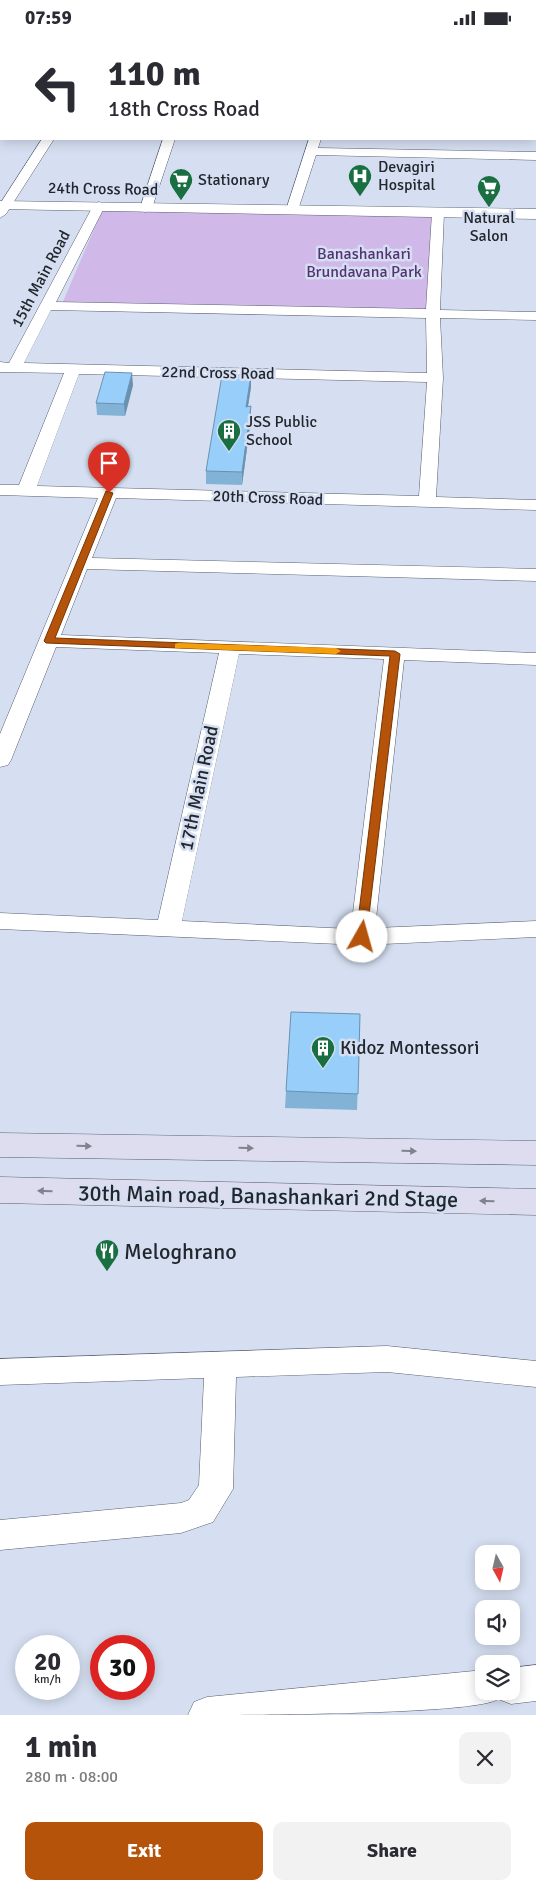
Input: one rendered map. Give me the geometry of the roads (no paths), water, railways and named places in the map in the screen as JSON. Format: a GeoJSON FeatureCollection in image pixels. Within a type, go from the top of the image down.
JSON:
{"type":"FeatureCollection","features":[{"type":"Feature","properties":{"kind":"main road"},"geometry":{"type":"LineString","coordinates":[[0,1145],[536,1153]]}},
{"type":"Feature","properties":{"kind":"main road","name":"30th Main road, Banashankari 2nd Stage"},"geometry":{"type":"LineString","coordinates":[[0,1190],[536,1202]]}},
{"type":"Feature","properties":{"kind":"street"},"geometry":{"type":"LineString","coordinates":[[2,208],[47,140]]}},
{"type":"Feature","properties":{"kind":"street"},"geometry":{"type":"LineString","coordinates":[[146,208],[169,140]]}},
{"type":"Feature","properties":{"kind":"street"},"geometry":{"type":"LineString","coordinates":[[292,210],[315,140]]}},
{"type":"Feature","properties":{"kind":"street"},"geometry":{"type":"LineString","coordinates":[[311,151],[536,156]]}},
{"type":"Feature","properties":{"kind":"street","name":"24th Cross Road"},"geometry":{"type":"LineString","coordinates":[[2,208],[99,207],[536,214]]}},
{"type":"Feature","properties":{"kind":"street","name":"15th Main Road"},"geometry":{"type":"LineString","coordinates":[[7,367],[47,306],[99,207]]}},
{"type":"Feature","properties":{"kind":"street"},"geometry":{"type":"LineString","coordinates":[[427,502],[435,378],[433,314],[438,213]]}},
{"type":"Feature","properties":{"kind":"street"},"geometry":{"type":"LineString","coordinates":[[47,306],[536,316]]}},
{"type":"Feature","properties":{"kind":"street","name":"22nd Cross Road"},"geometry":{"type":"LineString","coordinates":[[7,367],[435,378]]}},
{"type":"Feature","properties":{"kind":"street"},"geometry":{"type":"LineString","coordinates":[[26,491],[73,369]]}},
{"type":"Feature","properties":{"kind":"street","name":"20th Cross Road"},"geometry":{"type":"LineString","coordinates":[[0,490],[536,505]]}},
{"type":"Feature","properties":{"kind":"street"},"geometry":{"type":"LineString","coordinates":[[0,760],[4,739],[49,641],[109,493]]}},
{"type":"Feature","properties":{"kind":"street"},"geometry":{"type":"LineString","coordinates":[[80,563],[536,575]]}},
{"type":"Feature","properties":{"kind":"street"},"geometry":{"type":"LineString","coordinates":[[49,641],[536,659]]}},
{"type":"Feature","properties":{"kind":"street","name":"17th Main Road"},"geometry":{"type":"LineString","coordinates":[[168,929],[230,647]]}},
{"type":"Feature","properties":{"kind":"street"},"geometry":{"type":"LineString","coordinates":[[362,937],[395,654]]}},
{"type":"Feature","properties":{"kind":"street"},"geometry":{"type":"LineString","coordinates":[[0,921],[362,937],[536,929]]}},
{"type":"Feature","properties":{"kind":"street"},"geometry":{"type":"LineString","coordinates":[[0,1372],[387,1359],[536,1374]]}},
{"type":"Feature","properties":{"kind":"street"},"geometry":{"type":"LineString","coordinates":[[0,1535],[181,1518],[201,1511],[216,1489],[220,1364]]}},
{"type":"Feature","properties":{"kind":"street"},"geometry":{"type":"LineString","coordinates":[[520,1685],[536,1683]]}},
{"type":"Feature","properties":{"kind":"street"},"geometry":{"type":"LineString","coordinates":[[207,1715],[475,1689]]}},
{"type":"Feature","properties":{"kind":"place","name":"Devagiri Hospital"},"geometry":{"type":"Point","coordinates":[360,197]}},
{"type":"Feature","properties":{"kind":"place","name":"Stationary"},"geometry":{"type":"Point","coordinates":[181,201]}},
{"type":"Feature","properties":{"kind":"place","name":"Natural Salon"},"geometry":{"type":"Point","coordinates":[489,208]}},
{"type":"Feature","properties":{"kind":"place","name":"JSS Public School"},"geometry":{"type":"Point","coordinates":[229,452]}},
{"type":"Feature","properties":{"kind":"place","name":"Kidoz Montessori"},"geometry":{"type":"Point","coordinates":[323,1069]}},
{"type":"Feature","properties":{"kind":"place","name":"Meloghrano"},"geometry":{"type":"Point","coordinates":[107,1272]}},
{"type":"Feature","properties":{"kind":"park label","name":"Banashankari Brundavana Park"},"geometry":{"type":"Point","coordinates":[364,263]}}]}
